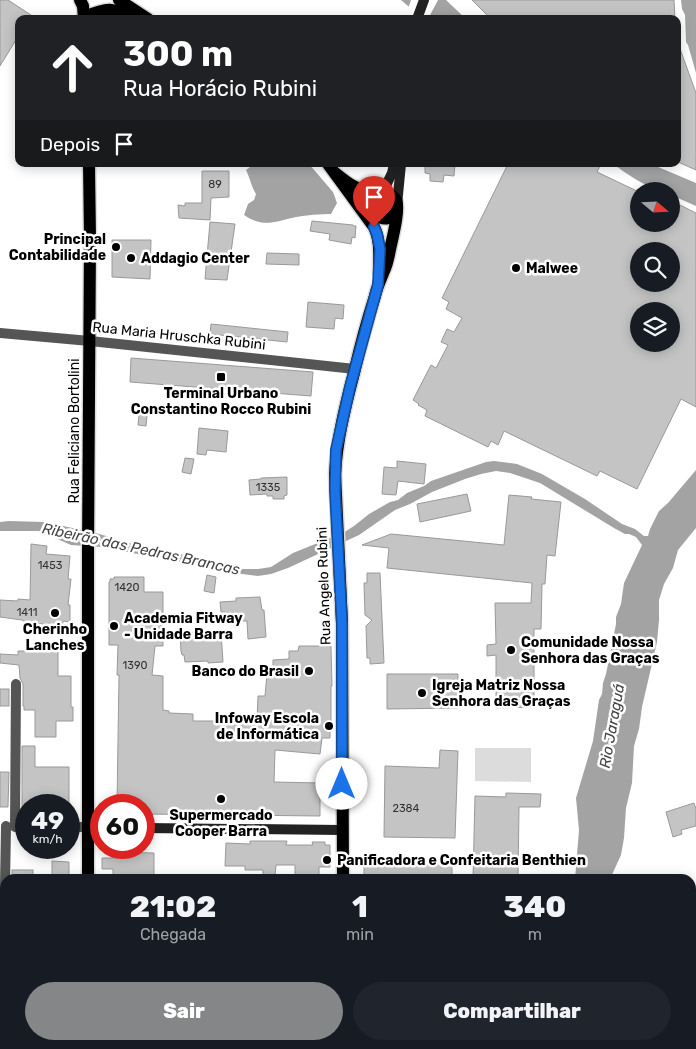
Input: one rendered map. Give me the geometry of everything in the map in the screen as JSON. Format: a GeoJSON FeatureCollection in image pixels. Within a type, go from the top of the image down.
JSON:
{"type":"FeatureCollection","features":[{"type":"Feature","properties":{"kind":"main road"},"geometry":{"type":"LineString","coordinates":[[80,0],[84,15]]}},
{"type":"Feature","properties":{"kind":"main road"},"geometry":{"type":"LineString","coordinates":[[118,0],[142,15]]}},
{"type":"Feature","properties":{"kind":"main road"},"geometry":{"type":"LineString","coordinates":[[92,15],[107,9],[119,10],[128,15]]}},
{"type":"Feature","properties":{"kind":"main road","name":"Rua Feliciano Bortolini"},"geometry":{"type":"LineString","coordinates":[[89,167],[88,552],[94,794]]}},
{"type":"Feature","properties":{"kind":"main road"},"geometry":{"type":"LineString","coordinates":[[332,168],[348,183],[362,190],[391,195],[396,201],[397,207],[394,215],[384,219],[377,216],[373,209],[376,198],[382,194]]}},
{"type":"Feature","properties":{"kind":"main road"},"geometry":{"type":"LineString","coordinates":[[332,168],[377,234],[380,249],[378,285]]}},
{"type":"Feature","properties":{"kind":"main road","name":"Rua Angelo Rubini"},"geometry":{"type":"LineString","coordinates":[[343,874],[342,633],[335,474],[336,450],[354,369],[378,285],[387,264],[397,207]]}},
{"type":"Feature","properties":{"kind":"main road","name":"Rua Feliciano Bortolini"},"geometry":{"type":"LineString","coordinates":[[89,874],[91,859]]}},
{"type":"Feature","properties":{"kind":"street"},"geometry":{"type":"LineString","coordinates":[[418,15],[424,0]]}},
{"type":"Feature","properties":{"kind":"street"},"geometry":{"type":"LineString","coordinates":[[382,194],[393,167]]}},
{"type":"Feature","properties":{"kind":"street"},"geometry":{"type":"LineString","coordinates":[[397,207],[401,167]]}},
{"type":"Feature","properties":{"kind":"street","name":"Rua Maria Hruschka Rubini"},"geometry":{"type":"LineString","coordinates":[[0,334],[90,341],[354,369]]}},
{"type":"Feature","properties":{"kind":"street"},"geometry":{"type":"LineString","coordinates":[[6,874],[16,684]]}},
{"type":"Feature","properties":{"kind":"street"},"geometry":{"type":"LineString","coordinates":[[155,828],[342,830]]}},
{"type":"Feature","properties":{"kind":"shaded area"},"geometry":{"type":"Polygon","coordinates":[[[475,748],[531,748],[531,782],[475,781],[475,748]]]}},
{"type":"Feature","properties":{"kind":"water"},"geometry":{"type":"Polygon","coordinates":[[[401,0],[446,0],[462,15],[418,15],[401,0]]]}},
{"type":"Feature","properties":{"kind":"water"},"geometry":{"type":"Polygon","coordinates":[[[681,0],[696,0],[696,73],[686,42],[685,15],[681,0]]]}},
{"type":"Feature","properties":{"kind":"water"},"geometry":{"type":"Polygon","coordinates":[[[250,167],[312,167],[333,192],[337,203],[331,214],[300,216],[269,223],[257,222],[244,215],[248,204],[254,200],[256,194],[246,170],[250,167]]]}},
{"type":"Feature","properties":{"kind":"water"},"geometry":{"type":"Polygon","coordinates":[[[617,167],[658,167],[696,183],[696,206],[680,199],[680,182],[640,182],[617,167]]]}},
{"type":"Feature","properties":{"kind":"water"},"geometry":{"type":"Polygon","coordinates":[[[494,461],[517,464],[542,474],[644,536],[648,536],[659,511],[696,470],[696,528],[678,550],[673,568],[664,584],[659,600],[657,642],[634,746],[632,783],[626,808],[624,838],[621,855],[612,874],[575,874],[579,830],[576,798],[593,741],[599,700],[602,694],[624,583],[642,545],[636,537],[614,528],[540,483],[510,473],[496,471],[465,479],[395,510],[359,535],[288,568],[258,576],[101,547],[71,545],[39,531],[0,531],[0,522],[44,522],[96,533],[133,544],[228,564],[239,569],[258,569],[271,567],[293,553],[343,533],[369,514],[431,481],[494,461]]]}},
{"type":"Feature","properties":{"kind":"pier"},"geometry":{"type":"Polygon","coordinates":[[[411,0],[438,0],[430,15],[415,15],[408,9],[411,0]]]}},
{"type":"Feature","properties":{"kind":"building"},"geometry":{"type":"Polygon","coordinates":[[[0,0],[8,0],[31,15],[15,15],[15,42],[0,66],[0,0]]]}},
{"type":"Feature","properties":{"kind":"building"},"geometry":{"type":"Polygon","coordinates":[[[472,0],[674,0],[675,15],[487,15],[472,0]]]}},
{"type":"Feature","properties":{"kind":"building"},"geometry":{"type":"Polygon","coordinates":[[[681,52],[696,93],[696,170],[681,163],[681,52]]]}},
{"type":"Feature","properties":{"kind":"building"},"geometry":{"type":"Polygon","coordinates":[[[425,167],[455,167],[454,176],[444,175],[443,182],[430,181],[430,174],[425,173],[425,167]]]}},
{"type":"Feature","properties":{"kind":"building"},"geometry":{"type":"Polygon","coordinates":[[[507,167],[600,167],[597,172],[630,188],[630,232],[680,232],[680,205],[696,213],[696,407],[681,399],[637,489],[600,471],[597,476],[504,431],[498,445],[491,441],[488,447],[425,416],[427,410],[413,400],[431,365],[436,368],[448,345],[441,342],[447,329],[454,332],[462,318],[446,309],[449,302],[442,298],[507,167]]]}},
{"type":"Feature","properties":{"kind":"building"},"geometry":{"type":"Polygon","coordinates":[[[202,171],[229,171],[229,197],[211,198],[210,220],[179,218],[178,205],[185,206],[185,203],[202,203],[202,171]]]}},
{"type":"Feature","properties":{"kind":"building"},"geometry":{"type":"Polygon","coordinates":[[[312,221],[356,226],[355,238],[352,237],[351,244],[329,240],[330,234],[310,231],[312,221]]]}},
{"type":"Feature","properties":{"kind":"building"},"geometry":{"type":"Polygon","coordinates":[[[210,222],[235,224],[227,280],[205,279],[210,222]]]}},
{"type":"Feature","properties":{"kind":"building","name":"Addagio Center"},"geometry":{"type":"Polygon","coordinates":[[[112,240],[151,240],[150,279],[112,277],[112,240]]]}},
{"type":"Feature","properties":{"kind":"building"},"geometry":{"type":"Polygon","coordinates":[[[267,253],[299,254],[299,265],[266,264],[267,253]]]}},
{"type":"Feature","properties":{"kind":"building"},"geometry":{"type":"Polygon","coordinates":[[[308,302],[344,305],[343,319],[335,318],[334,329],[306,327],[308,302]]]}},
{"type":"Feature","properties":{"kind":"building"},"geometry":{"type":"Polygon","coordinates":[[[211,324],[288,332],[287,342],[210,334],[211,324]]]}},
{"type":"Feature","properties":{"kind":"building","name":"Terminal Urbano Constantino Rocco Rubini"},"geometry":{"type":"Polygon","coordinates":[[[131,358],[313,372],[311,396],[130,382],[131,358]]]}},
{"type":"Feature","properties":{"kind":"building"},"geometry":{"type":"Polygon","coordinates":[[[139,415],[147,416],[146,426],[138,425],[139,415]]]}},
{"type":"Feature","properties":{"kind":"building"},"geometry":{"type":"Polygon","coordinates":[[[199,428],[228,431],[226,452],[207,450],[206,455],[197,454],[199,428]]]}},
{"type":"Feature","properties":{"kind":"building"},"geometry":{"type":"Polygon","coordinates":[[[185,458],[194,459],[191,474],[182,472],[185,458]]]}},
{"type":"Feature","properties":{"kind":"building"},"geometry":{"type":"Polygon","coordinates":[[[397,461],[426,464],[424,484],[398,481],[396,495],[382,494],[384,467],[397,468],[397,461]]]}},
{"type":"Feature","properties":{"kind":"building"},"geometry":{"type":"Polygon","coordinates":[[[287,477],[287,495],[284,496],[284,499],[273,499],[273,496],[267,496],[267,494],[250,495],[249,480],[287,477]]]}},
{"type":"Feature","properties":{"kind":"building"},"geometry":{"type":"Polygon","coordinates":[[[467,494],[471,511],[420,522],[417,504],[467,494]]]}},
{"type":"Feature","properties":{"kind":"building"},"geometry":{"type":"Polygon","coordinates":[[[509,495],[561,502],[555,556],[547,555],[545,584],[542,584],[541,629],[534,629],[534,707],[496,708],[496,655],[487,656],[487,645],[496,644],[495,603],[531,603],[532,583],[387,568],[389,548],[362,545],[391,534],[504,545],[509,495]]]}},
{"type":"Feature","properties":{"kind":"building"},"geometry":{"type":"Polygon","coordinates":[[[31,544],[47,546],[46,554],[70,556],[68,579],[71,579],[68,605],[70,605],[70,622],[63,621],[62,629],[42,627],[43,624],[0,617],[0,600],[30,600],[31,544]]]}},
{"type":"Feature","properties":{"kind":"building"},"geometry":{"type":"Polygon","coordinates":[[[367,573],[380,573],[384,663],[370,664],[370,658],[367,658],[366,626],[372,620],[365,615],[364,583],[367,583],[367,573]]]}},
{"type":"Feature","properties":{"kind":"building"},"geometry":{"type":"Polygon","coordinates":[[[207,575],[216,577],[214,593],[204,591],[207,575]]]}},
{"type":"Feature","properties":{"kind":"building"},"geometry":{"type":"Polygon","coordinates":[[[114,577],[144,577],[144,592],[163,592],[163,646],[155,646],[152,675],[163,676],[163,710],[169,711],[169,713],[193,714],[193,721],[226,721],[226,715],[238,715],[238,721],[257,721],[258,696],[265,696],[267,674],[273,674],[273,660],[289,659],[289,651],[298,651],[299,646],[331,646],[330,738],[322,738],[320,754],[275,750],[274,782],[320,783],[320,816],[155,814],[155,794],[117,794],[118,645],[109,645],[109,582],[110,579],[114,579],[114,577]]]}},
{"type":"Feature","properties":{"kind":"building"},"geometry":{"type":"Polygon","coordinates":[[[260,597],[262,610],[264,610],[266,637],[248,639],[247,621],[238,621],[237,619],[226,620],[225,612],[221,612],[220,602],[236,601],[236,598],[260,597]]]}},
{"type":"Feature","properties":{"kind":"building"},"geometry":{"type":"Polygon","coordinates":[[[199,632],[199,634],[221,632],[223,662],[185,662],[181,651],[180,633],[199,632]]]}},
{"type":"Feature","properties":{"kind":"building"},"geometry":{"type":"Polygon","coordinates":[[[18,651],[58,651],[58,676],[71,676],[73,721],[56,721],[56,737],[35,737],[35,710],[24,710],[23,684],[20,678],[19,665],[0,663],[0,654],[18,655],[18,651]]]}},
{"type":"Feature","properties":{"kind":"building","name":"Igreja Matriz Nossa Senhora das Graças"},"geometry":{"type":"Polygon","coordinates":[[[387,674],[458,674],[458,708],[387,709],[387,674]]]}},
{"type":"Feature","properties":{"kind":"building"},"geometry":{"type":"Polygon","coordinates":[[[0,689],[9,689],[9,706],[0,706],[0,689]]]}},
{"type":"Feature","properties":{"kind":"building"},"geometry":{"type":"Polygon","coordinates":[[[22,746],[35,746],[35,767],[69,767],[69,794],[22,794],[22,746]]]}},
{"type":"Feature","properties":{"kind":"building"},"geometry":{"type":"Polygon","coordinates":[[[440,750],[458,751],[455,838],[384,837],[385,766],[439,768],[440,750]]]}},
{"type":"Feature","properties":{"kind":"building"},"geometry":{"type":"Polygon","coordinates":[[[0,772],[9,772],[8,807],[0,807],[0,772]]]}},
{"type":"Feature","properties":{"kind":"building"},"geometry":{"type":"Polygon","coordinates":[[[506,793],[541,794],[540,807],[519,807],[518,874],[473,874],[475,796],[506,797],[506,793]]]}},
{"type":"Feature","properties":{"kind":"building"},"geometry":{"type":"Polygon","coordinates":[[[694,803],[696,826],[681,830],[682,834],[673,837],[666,812],[694,803]]]}},
{"type":"Feature","properties":{"kind":"building"},"geometry":{"type":"Polygon","coordinates":[[[250,841],[287,841],[286,845],[313,845],[312,842],[325,842],[325,845],[330,845],[330,867],[319,867],[319,874],[295,874],[295,865],[276,865],[275,874],[263,874],[263,870],[245,870],[245,866],[225,866],[226,843],[250,844],[250,841]]]}},
{"type":"Feature","properties":{"kind":"building"},"geometry":{"type":"Polygon","coordinates":[[[102,859],[154,859],[154,874],[113,874],[113,869],[102,869],[102,859]]]}},
{"type":"Feature","properties":{"kind":"building"},"geometry":{"type":"Polygon","coordinates":[[[364,860],[452,861],[452,874],[364,874],[364,860]]]}},
{"type":"Feature","properties":{"kind":"building"},"geometry":{"type":"Polygon","coordinates":[[[52,861],[69,862],[69,874],[52,874],[52,861]]]}},
{"type":"Feature","properties":{"kind":"building"},"geometry":{"type":"Polygon","coordinates":[[[12,870],[33,870],[33,874],[12,874],[12,870]]]}},
{"type":"Feature","properties":{"kind":"place","name":"Principal Contabilidade"},"geometry":{"type":"Point","coordinates":[116,247]}},
{"type":"Feature","properties":{"kind":"place","name":"Addagio Center"},"geometry":{"type":"Point","coordinates":[131,258]}},
{"type":"Feature","properties":{"kind":"place","name":"Malwee"},"geometry":{"type":"Point","coordinates":[516,268]}},
{"type":"Feature","properties":{"kind":"place","name":"Terminal Urbano Constantino Rocco Rubini"},"geometry":{"type":"Point","coordinates":[221,377]}},
{"type":"Feature","properties":{"kind":"place","name":"Cherinho Lanches"},"geometry":{"type":"Point","coordinates":[55,613]}},
{"type":"Feature","properties":{"kind":"place","name":"Academia Fitway - Unidade Barra"},"geometry":{"type":"Point","coordinates":[114,626]}},
{"type":"Feature","properties":{"kind":"place","name":"Comunidade Nossa Senhora das Graças"},"geometry":{"type":"Point","coordinates":[511,650]}},
{"type":"Feature","properties":{"kind":"place","name":"Banco do Brasil"},"geometry":{"type":"Point","coordinates":[309,671]}},
{"type":"Feature","properties":{"kind":"place","name":"Igreja Matriz Nossa Senhora das Graças"},"geometry":{"type":"Point","coordinates":[422,693]}},
{"type":"Feature","properties":{"kind":"place","name":"Infoway Escola de Informática"},"geometry":{"type":"Point","coordinates":[329,726]}},
{"type":"Feature","properties":{"kind":"place","name":"Supermercado Cooper Barra"},"geometry":{"type":"Point","coordinates":[221,799]}},
{"type":"Feature","properties":{"kind":"place","name":"Panificadora e Confeitaria Benthien"},"geometry":{"type":"Point","coordinates":[327,860]}},
{"type":"Feature","properties":{"kind":"route"},"geometry":{"type":"LineString","coordinates":[[342,784],[342,623],[335,490],[336,450],[344,409],[378,285],[380,249],[374,227]]}},
{"type":"Feature","properties":{"kind":"water label","name":"Ribeirão das Pedras Brancas"},"geometry":{"type":"Point","coordinates":[141,549]}},
{"type":"Feature","properties":{"kind":"water label","name":"Rio Jaraguá"},"geometry":{"type":"Point","coordinates":[612,726]}}]}
